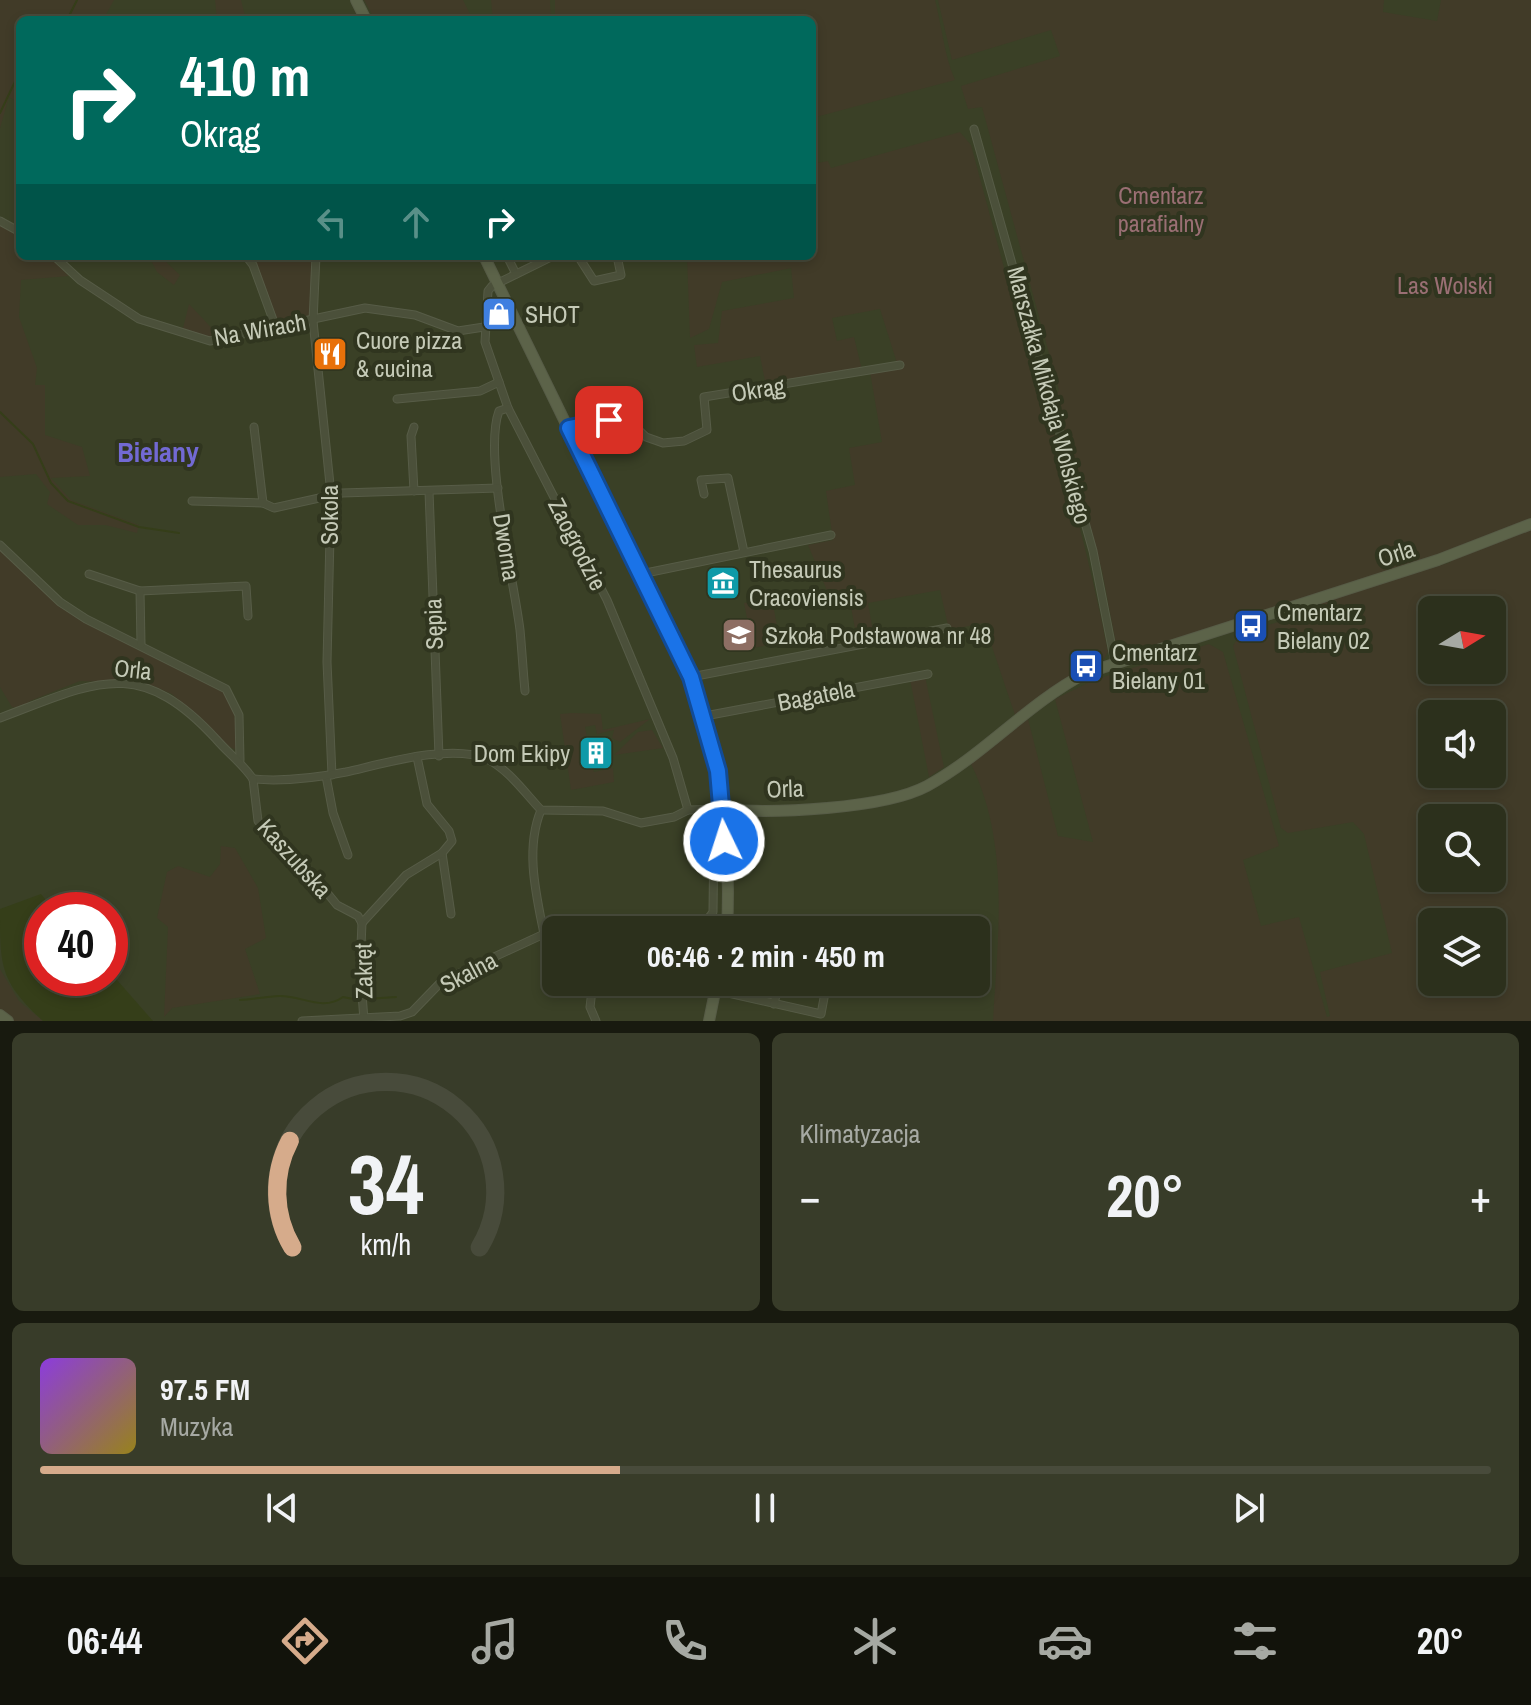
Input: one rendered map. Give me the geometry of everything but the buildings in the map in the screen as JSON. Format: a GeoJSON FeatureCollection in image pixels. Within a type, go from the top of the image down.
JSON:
{"type":"FeatureCollection","features":[{"type":"Feature","properties":{"kind":"street","name":"Marszałka Mikołaja Wolskiego"},"geometry":{"type":"LineString","coordinates":[[974,129],[1093,551],[1115,663]]}},
{"type":"Feature","properties":{"kind":"street","name":"Na Wirach"},"geometry":{"type":"LineString","coordinates":[[58,260],[80,280],[148,323],[210,341],[373,308],[415,315],[462,332],[484,327]]}},
{"type":"Feature","properties":{"kind":"street"},"geometry":{"type":"LineString","coordinates":[[249,260],[276,328]]}},
{"type":"Feature","properties":{"kind":"street","name":"Sokola"},"geometry":{"type":"LineString","coordinates":[[316,260],[313,321],[331,494],[327,662],[329,775]]}},
{"type":"Feature","properties":{"kind":"street"},"geometry":{"type":"LineString","coordinates":[[486,260],[691,677],[705,716],[722,809],[726,916]]}},
{"type":"Feature","properties":{"kind":"street"},"geometry":{"type":"LineString","coordinates":[[509,260],[516,274]]}},
{"type":"Feature","properties":{"kind":"street"},"geometry":{"type":"LineString","coordinates":[[532,260],[534,265]]}},
{"type":"Feature","properties":{"kind":"street"},"geometry":{"type":"LineString","coordinates":[[497,283],[545,260]]}},
{"type":"Feature","properties":{"kind":"street"},"geometry":{"type":"LineString","coordinates":[[581,260],[594,281],[621,275],[618,260]]}},
{"type":"Feature","properties":{"kind":"street","name":"Zaogrodzie"},"geometry":{"type":"LineString","coordinates":[[497,283],[488,291],[489,312],[484,327],[508,408],[607,600],[673,758],[688,810]]}},
{"type":"Feature","properties":{"kind":"street","name":"Okrąg"},"geometry":{"type":"LineString","coordinates":[[569,428],[627,419],[646,437],[663,443],[678,442],[707,430],[704,397],[900,365]]}},
{"type":"Feature","properties":{"kind":"street"},"geometry":{"type":"LineString","coordinates":[[397,399],[480,391],[499,382]]}},
{"type":"Feature","properties":{"kind":"street","name":"Dworna"},"geometry":{"type":"LineString","coordinates":[[508,408],[499,411],[495,423],[498,488],[520,631],[525,691]]}},
{"type":"Feature","properties":{"kind":"street"},"geometry":{"type":"LineString","coordinates":[[254,427],[263,503]]}},
{"type":"Feature","properties":{"kind":"street"},"geometry":{"type":"LineString","coordinates":[[414,427],[411,436],[414,491]]}},
{"type":"Feature","properties":{"kind":"street"},"geometry":{"type":"LineString","coordinates":[[704,494],[701,480],[728,478],[744,552]]}},
{"type":"Feature","properties":{"kind":"street"},"geometry":{"type":"LineString","coordinates":[[192,501],[263,503],[274,508],[331,494],[498,488]]}},
{"type":"Feature","properties":{"kind":"street","name":"Sępia"},"geometry":{"type":"LineString","coordinates":[[429,491],[439,756]]}},
{"type":"Feature","properties":{"kind":"street","name":"Orla"},"geometry":{"type":"LineString","coordinates":[[541,810],[603,811],[641,823],[666,819],[688,810],[860,805],[910,794],[965,760],[1063,685],[1115,663],[1438,560],[1531,524]]}},
{"type":"Feature","properties":{"kind":"street"},"geometry":{"type":"LineString","coordinates":[[641,574],[831,535]]}},
{"type":"Feature","properties":{"kind":"street"},"geometry":{"type":"LineString","coordinates":[[0,545],[60,602],[86,619],[226,689],[239,715],[240,760]]}},
{"type":"Feature","properties":{"kind":"street"},"geometry":{"type":"LineString","coordinates":[[89,574],[140,591],[246,586],[248,616]]}},
{"type":"Feature","properties":{"kind":"street"},"geometry":{"type":"LineString","coordinates":[[140,591],[141,644]]}},
{"type":"Feature","properties":{"kind":"street"},"geometry":{"type":"LineString","coordinates":[[691,677],[947,628]]}},
{"type":"Feature","properties":{"kind":"street","name":"Bagatela"},"geometry":{"type":"LineString","coordinates":[[705,716],[928,674]]}},
{"type":"Feature","properties":{"kind":"street","name":"Orla"},"geometry":{"type":"LineString","coordinates":[[0,718],[79,688],[147,687],[170,696],[186,709],[240,760],[253,779]]}},
{"type":"Feature","properties":{"kind":"street"},"geometry":{"type":"LineString","coordinates":[[253,779],[274,781],[329,775],[391,759],[473,755],[487,759],[503,769],[541,810],[534,826],[532,856],[542,921]]}},
{"type":"Feature","properties":{"kind":"street"},"geometry":{"type":"LineString","coordinates":[[362,923],[406,875],[442,853],[452,841],[449,831],[427,804],[417,757]]}},
{"type":"Feature","properties":{"kind":"street"},"geometry":{"type":"LineString","coordinates":[[329,775],[333,813],[348,855]]}},
{"type":"Feature","properties":{"kind":"street","name":"Kaszubska"},"geometry":{"type":"LineString","coordinates":[[253,779],[258,821],[306,867],[337,905],[358,916],[362,923]]}},
{"type":"Feature","properties":{"kind":"street"},"geometry":{"type":"LineString","coordinates":[[708,808],[714,828],[711,916]]}},
{"type":"Feature","properties":{"kind":"street"},"geometry":{"type":"LineString","coordinates":[[442,853],[451,914]]}},
{"type":"Feature","properties":{"kind":"street","name":"Zakręt"},"geometry":{"type":"LineString","coordinates":[[362,923],[364,1020]]}},
{"type":"Feature","properties":{"kind":"street","name":"Skalna"},"geometry":{"type":"LineString","coordinates":[[302,1021],[395,1018],[412,1012],[442,981],[542,935]]}},
{"type":"Feature","properties":{"kind":"street"},"geometry":{"type":"LineString","coordinates":[[591,996],[590,1007],[596,1021]]}},
{"type":"Feature","properties":{"kind":"street"},"geometry":{"type":"LineString","coordinates":[[709,1021],[714,996]]}},
{"type":"Feature","properties":{"kind":"street"},"geometry":{"type":"LineString","coordinates":[[748,996],[821,1014],[824,996]]}},
{"type":"Feature","properties":{"kind":"street"},"geometry":{"type":"LineString","coordinates":[[774,1004],[776,996]]}},
{"type":"Feature","properties":{"kind":"street"},"geometry":{"type":"LineString","coordinates":[[0,1015],[8,1021]]}},
{"type":"Feature","properties":{"kind":"green space"},"geometry":{"type":"Polygon","coordinates":[[[0,0],[114,0],[105,16],[16,16],[16,101],[9,97],[0,128],[0,0]]]}},
{"type":"Feature","properties":{"kind":"green space"},"geometry":{"type":"Polygon","coordinates":[[[215,0],[241,0],[245,16],[217,16],[215,0]]]}},
{"type":"Feature","properties":{"kind":"green space"},"geometry":{"type":"Polygon","coordinates":[[[364,0],[463,0],[471,16],[373,16],[364,0]]]}},
{"type":"Feature","properties":{"kind":"green space"},"geometry":{"type":"Polygon","coordinates":[[[491,0],[550,0],[551,16],[493,16],[491,0]]]}},
{"type":"Feature","properties":{"kind":"green space"},"geometry":{"type":"Polygon","coordinates":[[[555,0],[935,0],[955,80],[816,117],[816,16],[555,16],[555,0]]]}},
{"type":"Feature","properties":{"kind":"green space"},"geometry":{"type":"Polygon","coordinates":[[[938,0],[1384,0],[1383,12],[1437,21],[1441,0],[1531,0],[1531,1021],[993,1021],[999,923],[996,857],[992,825],[971,764],[1028,719],[1058,836],[1093,842],[1055,699],[1094,680],[1209,644],[1223,652],[1279,846],[1243,860],[1261,926],[1299,917],[1327,1017],[1330,1016],[1320,972],[1392,953],[1364,834],[1353,822],[1288,833],[1281,828],[1233,646],[1241,633],[1295,617],[1294,611],[1451,562],[1449,554],[1124,655],[1117,649],[1102,571],[1055,397],[1059,390],[982,107],[968,109],[961,86],[1060,56],[1051,30],[952,60],[938,0]]]}},
{"type":"Feature","properties":{"kind":"green space"},"geometry":{"type":"Polygon","coordinates":[[[960,132],[971,145],[1024,342],[1029,345],[1051,421],[1082,536],[1108,652],[1102,662],[1069,677],[1015,715],[984,623],[949,630],[940,590],[868,603],[874,637],[857,640],[851,607],[835,610],[808,545],[833,540],[826,491],[855,485],[849,448],[882,442],[870,372],[904,365],[897,363],[880,309],[832,318],[837,341],[854,337],[862,370],[766,386],[760,356],[697,367],[694,345],[718,343],[722,311],[794,298],[791,268],[722,282],[709,329],[690,338],[687,260],[816,260],[816,163],[828,161],[831,168],[960,132]]]}},
{"type":"Feature","properties":{"kind":"green space"},"geometry":{"type":"Polygon","coordinates":[[[0,225],[16,232],[16,260],[52,260],[69,276],[21,280],[19,317],[37,368],[35,385],[45,385],[45,435],[82,447],[90,476],[51,478],[71,500],[139,525],[137,533],[105,525],[78,525],[47,504],[50,492],[36,474],[0,477],[0,225]]]}},
{"type":"Feature","properties":{"kind":"green space"},"geometry":{"type":"Polygon","coordinates":[[[151,260],[167,260],[180,275],[174,285],[157,272],[151,260]]]}},
{"type":"Feature","properties":{"kind":"green space"},"geometry":{"type":"Polygon","coordinates":[[[254,260],[314,260],[310,317],[282,324],[276,320],[254,260]]]}},
{"type":"Feature","properties":{"kind":"green space"},"geometry":{"type":"Polygon","coordinates":[[[189,304],[221,338],[182,332],[189,304]]]}},
{"type":"Feature","properties":{"kind":"green space"},"geometry":{"type":"Polygon","coordinates":[[[0,550],[58,605],[82,621],[223,691],[234,710],[238,751],[224,744],[172,694],[145,683],[80,681],[30,701],[22,710],[12,707],[0,687],[0,550]]]}},
{"type":"Feature","properties":{"kind":"green space"},"geometry":{"type":"Polygon","coordinates":[[[772,598],[780,643],[753,648],[744,603],[772,598]]]}},
{"type":"Feature","properties":{"kind":"green space"},"geometry":{"type":"Polygon","coordinates":[[[925,676],[944,767],[929,777],[910,679],[925,676]]]}},
{"type":"Feature","properties":{"kind":"green space"},"geometry":{"type":"Polygon","coordinates":[[[560,714],[601,714],[603,730],[650,719],[620,742],[612,738],[614,730],[597,734],[595,725],[585,727],[589,747],[586,748],[594,772],[613,768],[614,782],[571,790],[560,714]]]}},
{"type":"Feature","properties":{"kind":"green space"},"geometry":{"type":"Polygon","coordinates":[[[652,730],[663,748],[614,755],[638,732],[652,730]]]}},
{"type":"Feature","properties":{"kind":"green space"},"geometry":{"type":"Polygon","coordinates":[[[221,846],[235,848],[258,888],[266,938],[245,949],[260,994],[172,1008],[164,1017],[168,927],[157,918],[167,872],[178,866],[210,877],[220,864],[221,846]]]}},
{"type":"Feature","properties":{"kind":"green space"},"geometry":{"type":"Polygon","coordinates":[[[0,969],[19,1001],[43,1021],[14,1021],[0,1009],[0,969]]]}},
{"type":"Feature","properties":{"kind":"shaded area"},"geometry":{"type":"Polygon","coordinates":[[[24,900],[24,996],[128,996],[128,993],[153,1021],[43,1021],[18,995],[5,972],[0,909],[24,900]]]}},
{"type":"Feature","properties":{"kind":"waterway"},"geometry":{"type":"LineString","coordinates":[[69,16],[77,0]]}},
{"type":"Feature","properties":{"kind":"waterway"},"geometry":{"type":"LineString","coordinates":[[0,113],[16,79]]}},
{"type":"Feature","properties":{"kind":"waterway"},"geometry":{"type":"LineString","coordinates":[[0,412],[33,444],[51,483],[68,501],[139,527],[179,533]]}},
{"type":"Feature","properties":{"kind":"waterway"},"geometry":{"type":"LineString","coordinates":[[240,1000],[279,996],[319,1003],[343,997],[358,1000]]}},
{"type":"Feature","properties":{"kind":"waterway"},"geometry":{"type":"LineString","coordinates":[[366,999],[396,997]]}},
{"type":"Feature","properties":{"kind":"place","name":"SHOT"},"geometry":{"type":"Point","coordinates":[499,314]}},
{"type":"Feature","properties":{"kind":"place","name":"Cuore pizza & cucina"},"geometry":{"type":"Point","coordinates":[330,354]}},
{"type":"Feature","properties":{"kind":"place","name":"Thesaurus Cracoviensis"},"geometry":{"type":"Point","coordinates":[723,583]}},
{"type":"Feature","properties":{"kind":"place","name":"Cmentarz Bielany 02"},"geometry":{"type":"Point","coordinates":[1251,626]}},
{"type":"Feature","properties":{"kind":"place","name":"Szkoła Podstawowa nr 48"},"geometry":{"type":"Point","coordinates":[739,635]}},
{"type":"Feature","properties":{"kind":"place","name":"Cmentarz Bielany 01"},"geometry":{"type":"Point","coordinates":[1086,666]}},
{"type":"Feature","properties":{"kind":"place","name":"Dom Ekipy"},"geometry":{"type":"Point","coordinates":[596,753]}},
{"type":"Feature","properties":{"kind":"district","name":"Bielany"},"geometry":{"type":"Point","coordinates":[158,452]}},
{"type":"Feature","properties":{"kind":"route"},"geometry":{"type":"LineString","coordinates":[[609,420],[569,428],[691,677],[705,716],[718,771],[724,841]]}},
{"type":"Feature","properties":{"kind":"park label","name":"Cmentarz parafialny"},"geometry":{"type":"Point","coordinates":[1161,209]}},
{"type":"Feature","properties":{"kind":"park label","name":"Las Wolski"},"geometry":{"type":"Point","coordinates":[1445,285]}}]}
